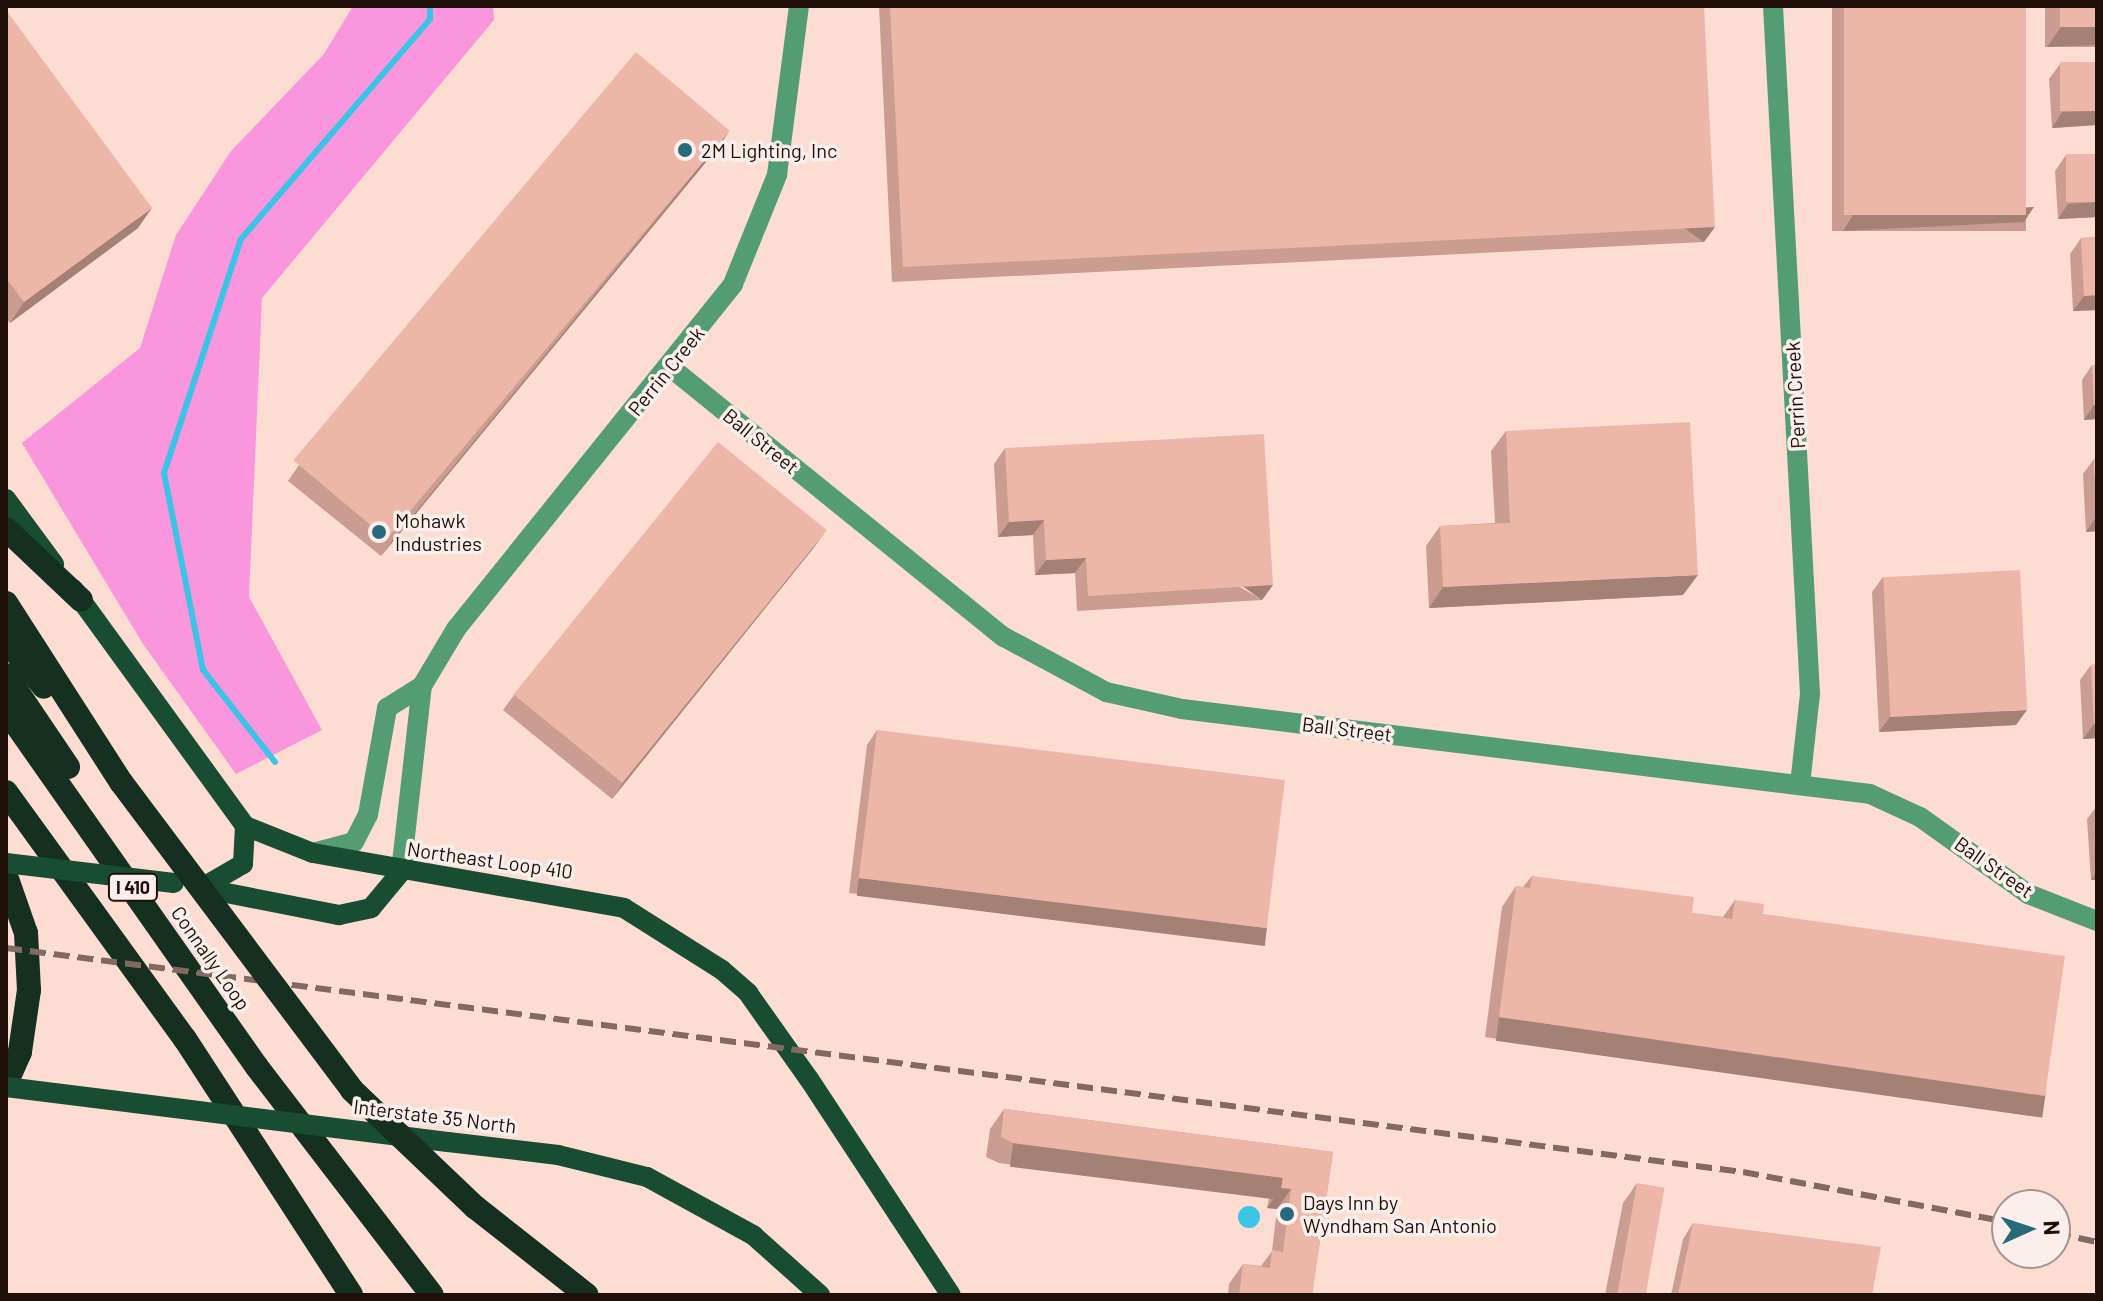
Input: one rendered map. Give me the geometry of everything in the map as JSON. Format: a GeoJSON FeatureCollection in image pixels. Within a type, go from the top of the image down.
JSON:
{"type":"FeatureCollection","features":[{"type":"Feature","properties":{"kind":"highway"},"geometry":{"type":"LineString","coordinates":[[6,529],[81,600]]}},
{"type":"Feature","properties":{"kind":"highway"},"geometry":{"type":"LineString","coordinates":[[6,603],[121,782]]}},
{"type":"Feature","properties":{"kind":"highway"},"geometry":{"type":"LineString","coordinates":[[6,640],[121,782],[352,1090],[475,1207],[587,1295]]}},
{"type":"Feature","properties":{"kind":"highway"},"geometry":{"type":"LineString","coordinates":[[6,675],[257,1067]]}},
{"type":"Feature","properties":{"kind":"highway","name":"Connally Loop"},"geometry":{"type":"LineString","coordinates":[[6,710],[257,1067],[381,1230]]}},
{"type":"Feature","properties":{"kind":"highway"},"geometry":{"type":"LineString","coordinates":[[6,792],[185,1039],[351,1295]]}},
{"type":"Feature","properties":{"kind":"highway"},"geometry":{"type":"LineString","coordinates":[[6,876],[26,933],[29,990],[20,1052],[6,1085]]}},
{"type":"Feature","properties":{"kind":"highway"},"geometry":{"type":"LineString","coordinates":[[381,1230],[446,1295]]}},
{"type":"Feature","properties":{"kind":"highway","name":"I 410"},"geometry":{"type":"LineString","coordinates":[[381,1230],[432,1295]]}},
{"type":"Feature","properties":{"kind":"main road"},"geometry":{"type":"LineString","coordinates":[[6,499],[245,826],[243,864],[201,888]]}},
{"type":"Feature","properties":{"kind":"main road","name":"Northeast Loop 410"},"geometry":{"type":"LineString","coordinates":[[245,826],[313,853],[401,872],[624,908],[694,948],[748,993],[951,1295]]}},
{"type":"Feature","properties":{"kind":"main road"},"geometry":{"type":"LineString","coordinates":[[6,863],[174,883],[339,915],[371,908],[401,872]]}},
{"type":"Feature","properties":{"kind":"main road","name":"Interstate 35 North"},"geometry":{"type":"LineString","coordinates":[[6,1085],[558,1155],[647,1177],[753,1235],[820,1295]]}},
{"type":"Feature","properties":{"kind":"street","name":"Perrin Creek"},"geometry":{"type":"LineString","coordinates":[[401,872],[422,686],[456,629],[670,367],[733,284],[766,213],[799,6]]}},
{"type":"Feature","properties":{"kind":"street","name":"Perrin Creek"},"geometry":{"type":"LineString","coordinates":[[1773,6],[1810,694],[1800,784]]}},
{"type":"Feature","properties":{"kind":"street","name":"Ball Street"},"geometry":{"type":"LineString","coordinates":[[670,367],[1004,637],[1106,692],[1182,709],[1800,784],[1892,803],[2028,894],[2097,921]]}},
{"type":"Feature","properties":{"kind":"street","name":"Perrin Creek"},"geometry":{"type":"LineString","coordinates":[[313,853],[354,842],[368,815],[387,708],[422,686]]}},
{"type":"Feature","properties":{"kind":"shaded area"},"geometry":{"type":"Polygon","coordinates":[[[353,6],[493,6],[494,20],[262,298],[249,597],[322,730],[236,774],[143,644],[22,443],[140,348],[176,235],[231,151],[324,54],[353,6]]]}},
{"type":"Feature","properties":{"kind":"water"},"geometry":{"type":"Polygon","coordinates":[[[1249,1206],[1257,1209],[1260,1217],[1257,1225],[1249,1228],[1241,1225],[1238,1217],[1241,1209],[1249,1206]]]}},
{"type":"Feature","properties":{"kind":"building"},"geometry":{"type":"Polygon","coordinates":[[[890,6],[1704,6],[1715,227],[903,267],[890,6]]]}},
{"type":"Feature","properties":{"kind":"building"},"geometry":{"type":"Polygon","coordinates":[[[1844,6],[2026,6],[2026,215],[1844,215],[1844,6]]]}},
{"type":"Feature","properties":{"kind":"building"},"geometry":{"type":"Polygon","coordinates":[[[2060,6],[2097,6],[2097,27],[2060,27],[2060,6]]]}},
{"type":"Feature","properties":{"kind":"building"},"geometry":{"type":"Polygon","coordinates":[[[6,10],[152,208],[24,302],[6,278],[6,10]]]}},
{"type":"Feature","properties":{"kind":"building"},"geometry":{"type":"Polygon","coordinates":[[[636,52],[729,130],[387,539],[293,460],[636,52]]]}},
{"type":"Feature","properties":{"kind":"building"},"geometry":{"type":"Polygon","coordinates":[[[2060,62],[2097,62],[2097,111],[2060,111],[2060,62]]]}},
{"type":"Feature","properties":{"kind":"building"},"geometry":{"type":"Polygon","coordinates":[[[2066,154],[2097,154],[2097,202],[2066,202],[2066,154]]]}},
{"type":"Feature","properties":{"kind":"building"},"geometry":{"type":"Polygon","coordinates":[[[2097,237],[2097,295],[2084,296],[2081,238],[2097,237]]]}},
{"type":"Feature","properties":{"kind":"building"},"geometry":{"type":"Polygon","coordinates":[[[2092,365],[2097,365],[2097,405],[2094,405],[2092,365]]]}},
{"type":"Feature","properties":{"kind":"building"},"geometry":{"type":"Polygon","coordinates":[[[1690,422],[1698,575],[1443,587],[1440,526],[1510,523],[1506,431],[1690,422]]]}},
{"type":"Feature","properties":{"kind":"building"},"geometry":{"type":"Polygon","coordinates":[[[1264,434],[1273,585],[1088,596],[1086,558],[1046,560],[1044,520],[1009,522],[1005,448],[1264,434]]]}},
{"type":"Feature","properties":{"kind":"building"},"geometry":{"type":"Polygon","coordinates":[[[718,442],[827,530],[622,783],[513,695],[718,442]]]}},
{"type":"Feature","properties":{"kind":"building"},"geometry":{"type":"Polygon","coordinates":[[[2097,458],[2097,516],[2094,459],[2097,458]]]}},
{"type":"Feature","properties":{"kind":"building"},"geometry":{"type":"Polygon","coordinates":[[[2020,570],[2027,710],[1891,717],[1883,577],[2020,570]]]}},
{"type":"Feature","properties":{"kind":"building"},"geometry":{"type":"Polygon","coordinates":[[[2097,664],[2097,724],[2094,724],[2091,665],[2097,664]]]}},
{"type":"Feature","properties":{"kind":"building"},"geometry":{"type":"Polygon","coordinates":[[[877,730],[1285,780],[1267,928],[859,878],[877,730]]]}},
{"type":"Feature","properties":{"kind":"building"},"geometry":{"type":"Polygon","coordinates":[[[1532,876],[1694,897],[1692,913],[1732,919],[1735,900],[1764,904],[1763,914],[2065,956],[2045,1096],[1499,1017],[1516,886],[1530,888],[1532,876]]]}},
{"type":"Feature","properties":{"kind":"building"},"geometry":{"type":"Polygon","coordinates":[[[1004,1109],[1333,1152],[1312,1295],[1239,1295],[1243,1264],[1270,1268],[1272,1250],[1283,1252],[1291,1189],[1281,1188],[1283,1178],[1013,1143],[1001,1137],[1004,1109]]]}},
{"type":"Feature","properties":{"kind":"building"},"geometry":{"type":"Polygon","coordinates":[[[1637,1183],[1665,1188],[1646,1295],[1617,1295],[1637,1183]]]}},
{"type":"Feature","properties":{"kind":"building"},"geometry":{"type":"Polygon","coordinates":[[[1693,1223],[1881,1247],[1872,1295],[1678,1295],[1693,1223]]]}},
{"type":"Feature","properties":{"kind":"waterway"},"geometry":{"type":"LineString","coordinates":[[275,762],[203,670],[164,473],[241,239],[430,19],[430,6]]}},
{"type":"Feature","properties":{"kind":"railway"},"geometry":{"type":"LineString","coordinates":[[6,948],[1743,1172],[1991,1219]]}},
{"type":"Feature","properties":{"kind":"railway"},"geometry":{"type":"LineString","coordinates":[[2071,1236],[2097,1242]]}},
{"type":"Feature","properties":{"kind":"place","name":"2M Lighting, Inc"},"geometry":{"type":"Point","coordinates":[685,150]}},
{"type":"Feature","properties":{"kind":"place","name":"Mohawk Industries"},"geometry":{"type":"Point","coordinates":[379,532]}},
{"type":"Feature","properties":{"kind":"place","name":"Days Inn by Wyndham San Antonio"},"geometry":{"type":"Point","coordinates":[1287,1214]}}]}
